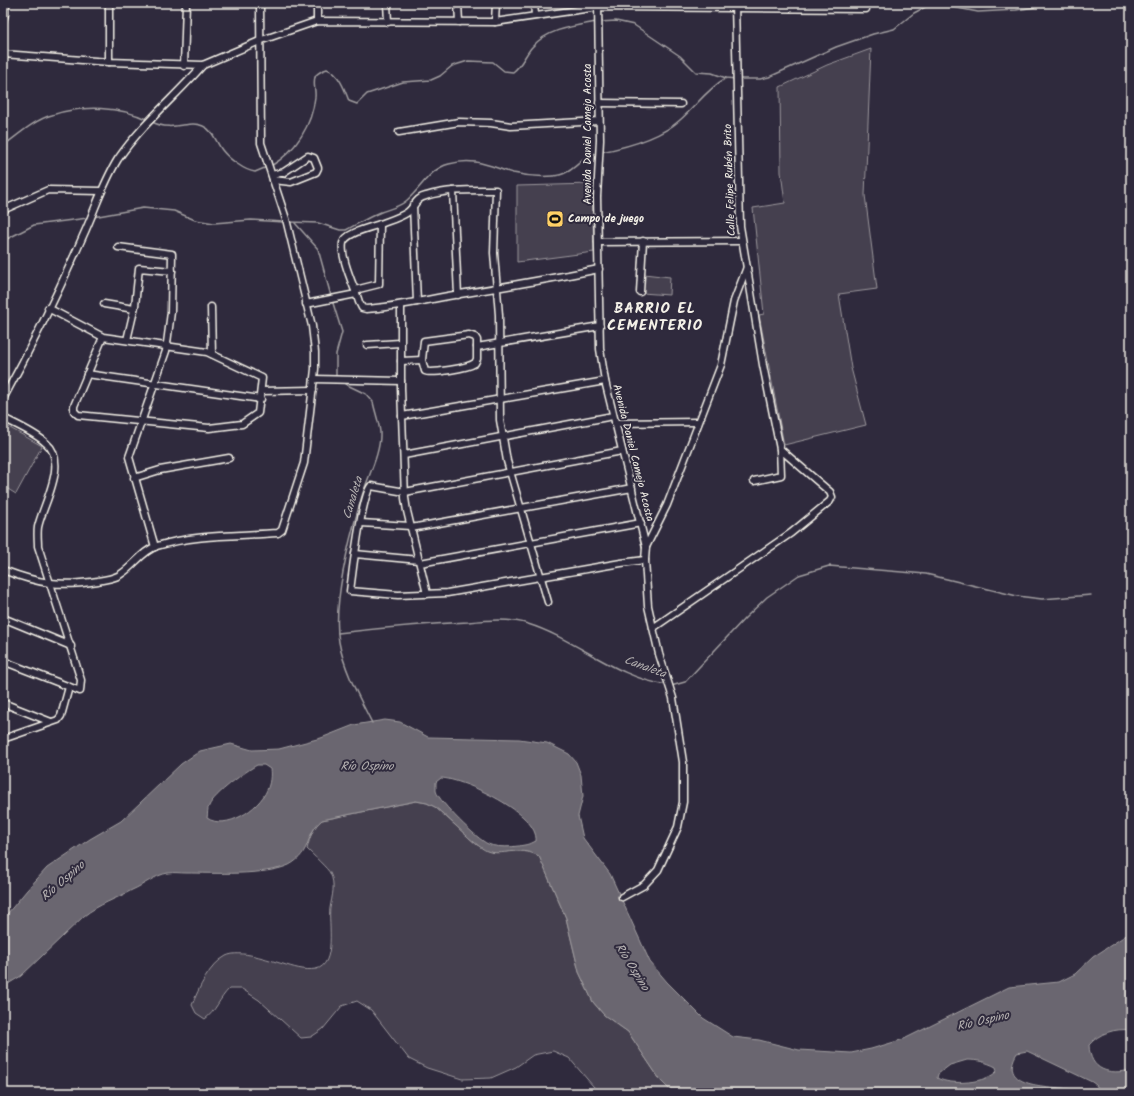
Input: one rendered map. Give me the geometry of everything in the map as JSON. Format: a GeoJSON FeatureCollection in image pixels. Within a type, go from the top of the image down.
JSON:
{"type":"FeatureCollection","features":[{"type":"Feature","properties":{"kind":"street"},"geometry":{"type":"LineString","coordinates":[[3,21],[5,14],[5,3]]}},
{"type":"Feature","properties":{"kind":"street"},"geometry":{"type":"LineString","coordinates":[[109,3],[109,62]]}},
{"type":"Feature","properties":{"kind":"street"},"geometry":{"type":"LineString","coordinates":[[184,66],[186,3]]}},
{"type":"Feature","properties":{"kind":"street"},"geometry":{"type":"LineString","coordinates":[[3,570],[28,580],[50,584],[89,582],[120,575],[147,551],[154,547],[182,540],[211,536],[270,533],[282,530],[304,463],[314,379],[314,339],[287,222],[262,143],[262,40],[260,3]]}},
{"type":"Feature","properties":{"kind":"street"},"geometry":{"type":"LineString","coordinates":[[317,3],[317,21]]}},
{"type":"Feature","properties":{"kind":"street"},"geometry":{"type":"LineString","coordinates":[[387,3],[388,22]]}},
{"type":"Feature","properties":{"kind":"street"},"geometry":{"type":"LineString","coordinates":[[458,3],[459,22]]}},
{"type":"Feature","properties":{"kind":"street"},"geometry":{"type":"LineString","coordinates":[[495,22],[496,3]]}},
{"type":"Feature","properties":{"kind":"street"},"geometry":{"type":"LineString","coordinates":[[534,3],[535,15]]}},
{"type":"Feature","properties":{"kind":"street"},"geometry":{"type":"LineString","coordinates":[[3,54],[109,62],[184,66],[203,65],[262,40],[317,21],[495,22],[598,5],[866,6]]}},
{"type":"Feature","properties":{"kind":"street","name":"Avenida Daniel Camejo Acosta"},"geometry":{"type":"LineString","coordinates":[[598,5],[598,242],[600,349],[605,381],[614,420],[646,547]]}},
{"type":"Feature","properties":{"kind":"street","name":"Calle Felipe Rubén Brito"},"geometry":{"type":"LineString","coordinates":[[735,5],[740,226],[763,365],[780,449],[781,475],[754,481]]}},
{"type":"Feature","properties":{"kind":"street"},"geometry":{"type":"LineString","coordinates":[[3,399],[48,308],[94,210],[101,191],[117,160],[152,118],[203,65]]}},
{"type":"Feature","properties":{"kind":"street"},"geometry":{"type":"LineString","coordinates":[[599,103],[681,104]]}},
{"type":"Feature","properties":{"kind":"street"},"geometry":{"type":"LineString","coordinates":[[399,132],[459,122],[491,123],[511,126],[599,121]]}},
{"type":"Feature","properties":{"kind":"street"},"geometry":{"type":"LineString","coordinates":[[308,156],[312,156],[318,168],[316,172],[287,183],[271,172],[284,172],[308,156]]}},
{"type":"Feature","properties":{"kind":"street"},"geometry":{"type":"LineString","coordinates":[[3,210],[48,190],[101,191]]}},
{"type":"Feature","properties":{"kind":"street"},"geometry":{"type":"LineString","coordinates":[[548,602],[539,577],[502,436],[499,400],[499,344],[496,288],[494,253],[496,190],[453,191],[424,196],[407,212],[380,224],[353,233],[344,241],[345,260],[363,309],[401,305],[458,295],[496,288],[599,269]]}},
{"type":"Feature","properties":{"kind":"street"},"geometry":{"type":"LineString","coordinates":[[453,191],[458,295]]}},
{"type":"Feature","properties":{"kind":"street"},"geometry":{"type":"LineString","coordinates":[[414,205],[417,302]]}},
{"type":"Feature","properties":{"kind":"street"},"geometry":{"type":"LineString","coordinates":[[306,304],[356,292],[378,284],[380,224]]}},
{"type":"Feature","properties":{"kind":"street"},"geometry":{"type":"LineString","coordinates":[[598,242],[742,240]]}},
{"type":"Feature","properties":{"kind":"street"},"geometry":{"type":"LineString","coordinates":[[640,292],[643,242]]}},
{"type":"Feature","properties":{"kind":"street"},"geometry":{"type":"LineString","coordinates":[[118,247],[172,254],[171,312],[167,345],[129,457],[154,547]]}},
{"type":"Feature","properties":{"kind":"street"},"geometry":{"type":"LineString","coordinates":[[127,340],[134,309],[139,268],[172,271]]}},
{"type":"Feature","properties":{"kind":"street"},"geometry":{"type":"LineString","coordinates":[[622,897],[644,885],[655,875],[672,842],[681,817],[684,783],[683,762],[670,686],[659,654],[646,588],[646,547],[667,505],[721,366],[734,301],[747,268]]}},
{"type":"Feature","properties":{"kind":"street"},"geometry":{"type":"LineString","coordinates":[[104,304],[134,309]]}},
{"type":"Feature","properties":{"kind":"street"},"geometry":{"type":"LineString","coordinates":[[401,305],[400,343],[405,492],[410,527],[427,594]]}},
{"type":"Feature","properties":{"kind":"street"},"geometry":{"type":"LineString","coordinates":[[211,307],[212,354]]}},
{"type":"Feature","properties":{"kind":"street"},"geometry":{"type":"LineString","coordinates":[[48,308],[103,336],[167,345],[212,354],[262,378],[260,408],[255,416],[242,424],[197,428],[141,421],[88,417],[76,413],[74,406],[103,336]]}},
{"type":"Feature","properties":{"kind":"street"},"geometry":{"type":"LineString","coordinates":[[477,347],[600,326]]}},
{"type":"Feature","properties":{"kind":"street"},"geometry":{"type":"LineString","coordinates":[[473,335],[477,340],[477,359],[472,365],[427,372],[423,368],[422,360],[423,344],[427,340],[473,335]]}},
{"type":"Feature","properties":{"kind":"street"},"geometry":{"type":"LineString","coordinates":[[367,345],[400,343]]}},
{"type":"Feature","properties":{"kind":"street"},"geometry":{"type":"LineString","coordinates":[[401,361],[422,360]]}},
{"type":"Feature","properties":{"kind":"street"},"geometry":{"type":"LineString","coordinates":[[87,374],[261,399]]}},
{"type":"Feature","properties":{"kind":"street"},"geometry":{"type":"LineString","coordinates":[[314,379],[401,381]]}},
{"type":"Feature","properties":{"kind":"street"},"geometry":{"type":"LineString","coordinates":[[402,416],[605,381]]}},
{"type":"Feature","properties":{"kind":"street"},"geometry":{"type":"LineString","coordinates":[[261,391],[313,390]]}},
{"type":"Feature","properties":{"kind":"street"},"geometry":{"type":"LineString","coordinates":[[3,418],[39,437],[47,443],[55,455],[54,476],[38,527],[37,536],[42,562],[81,680],[80,691],[3,661]]}},
{"type":"Feature","properties":{"kind":"street"},"geometry":{"type":"LineString","coordinates":[[404,455],[502,436],[614,420],[698,422]]}},
{"type":"Feature","properties":{"kind":"street"},"geometry":{"type":"LineString","coordinates":[[653,628],[791,533],[830,501],[831,494],[823,485],[780,449]]}},
{"type":"Feature","properties":{"kind":"street"},"geometry":{"type":"LineString","coordinates":[[622,452],[405,492],[371,486],[367,492],[355,554],[350,591],[398,595],[456,592],[645,560]]}},
{"type":"Feature","properties":{"kind":"street"},"geometry":{"type":"LineString","coordinates":[[134,478],[160,470],[229,458]]}},
{"type":"Feature","properties":{"kind":"street"},"geometry":{"type":"LineString","coordinates":[[361,523],[410,527],[632,488]]}},
{"type":"Feature","properties":{"kind":"street"},"geometry":{"type":"LineString","coordinates":[[355,554],[419,562],[531,544],[641,523]]}},
{"type":"Feature","properties":{"kind":"street"},"geometry":{"type":"LineString","coordinates":[[3,618],[71,646]]}},
{"type":"Feature","properties":{"kind":"street"},"geometry":{"type":"LineString","coordinates":[[3,739],[51,722],[61,716],[69,687]]}},
{"type":"Feature","properties":{"kind":"street"},"geometry":{"type":"LineString","coordinates":[[3,703],[51,722]]}},
{"type":"Feature","properties":{"kind":"shaded area"},"geometry":{"type":"Polygon","coordinates":[[[871,49],[865,195],[877,289],[839,294],[851,368],[866,425],[784,445],[759,315],[764,314],[753,208],[785,203],[781,172],[780,87],[827,65],[871,49]]]}},
{"type":"Feature","properties":{"kind":"shaded area","name":"Campo de juego"},"geometry":{"type":"Polygon","coordinates":[[[592,184],[594,252],[517,262],[517,186],[592,184]]]}},
{"type":"Feature","properties":{"kind":"shaded area"},"geometry":{"type":"Polygon","coordinates":[[[644,274],[670,277],[669,295],[642,293],[644,274]]]}},
{"type":"Feature","properties":{"kind":"shaded area"},"geometry":{"type":"Polygon","coordinates":[[[3,424],[42,446],[16,494],[3,486],[3,424]]]}},
{"type":"Feature","properties":{"kind":"shaded area"},"geometry":{"type":"Polygon","coordinates":[[[416,801],[427,803],[435,807],[477,845],[495,852],[519,850],[532,852],[539,856],[566,918],[579,972],[593,1002],[604,1015],[628,1032],[661,1081],[673,1093],[599,1093],[569,1058],[553,1051],[533,1055],[516,1067],[491,1078],[462,1079],[427,1068],[409,1059],[371,1010],[357,1001],[342,1006],[323,1029],[311,1037],[301,1038],[259,1000],[242,989],[229,989],[209,1016],[205,1019],[196,1013],[192,1005],[201,984],[214,965],[226,956],[232,954],[246,954],[303,969],[316,969],[323,966],[327,960],[329,952],[330,908],[333,882],[329,871],[307,849],[314,829],[322,820],[416,801]]]}},
{"type":"Feature","properties":{"kind":"water","name":"Río Ospino"},"geometry":{"type":"Polygon","coordinates":[[[385,720],[400,722],[428,737],[519,739],[547,743],[569,754],[576,762],[581,775],[583,796],[578,816],[583,838],[610,874],[650,962],[667,982],[703,1018],[733,1037],[759,1040],[799,1050],[851,1053],[871,1049],[904,1039],[1009,987],[1059,982],[1075,974],[1093,957],[1131,932],[1131,1030],[1119,1030],[1102,1034],[1089,1045],[1090,1054],[1093,1061],[1102,1069],[1115,1072],[1131,1070],[1131,1093],[673,1093],[661,1081],[628,1032],[604,1015],[593,1002],[579,972],[566,918],[539,856],[524,851],[499,853],[487,851],[435,807],[427,803],[416,801],[322,820],[313,831],[301,855],[289,865],[279,869],[239,873],[163,874],[102,905],[84,916],[21,976],[3,987],[3,919],[47,868],[90,839],[121,821],[181,764],[200,751],[231,744],[252,750],[279,749],[321,738],[354,725],[385,720]],[[257,765],[238,777],[212,801],[208,807],[207,818],[223,822],[232,820],[250,811],[263,797],[268,788],[270,769],[264,765],[257,765]],[[441,778],[436,782],[436,791],[451,812],[488,844],[493,846],[512,847],[526,845],[536,841],[534,830],[526,819],[498,799],[466,784],[452,780],[441,778]],[[1027,1051],[1017,1053],[1013,1064],[1013,1072],[1017,1078],[1024,1082],[1080,1091],[1089,1091],[1098,1088],[1092,1082],[1027,1051]],[[967,1060],[950,1065],[938,1074],[937,1078],[951,1082],[977,1081],[992,1075],[997,1071],[996,1067],[975,1060],[967,1060]]]}},
{"type":"Feature","properties":{"kind":"waterway"},"geometry":{"type":"LineString","coordinates":[[739,79],[760,79],[769,77],[836,47],[873,34],[894,29],[914,13],[929,5],[942,5],[978,12],[1016,10],[1061,3]]}},
{"type":"Feature","properties":{"kind":"waterway"},"geometry":{"type":"LineString","coordinates":[[599,22],[616,21],[634,25],[680,56],[696,72],[712,73],[726,78],[736,79]]}},
{"type":"Feature","properties":{"kind":"waterway"},"geometry":{"type":"LineString","coordinates":[[271,166],[288,153],[301,136],[313,107],[315,77],[317,74],[327,69],[335,74],[341,82],[349,101],[357,104],[367,94],[403,82],[431,80],[440,76],[452,66],[468,61],[493,62],[504,71],[513,72],[532,47],[545,36],[561,29],[596,22]]}},
{"type":"Feature","properties":{"kind":"waterway"},"geometry":{"type":"LineString","coordinates":[[601,152],[643,141],[663,132],[686,115],[707,92],[726,78]]}},
{"type":"Feature","properties":{"kind":"waterway"},"geometry":{"type":"LineString","coordinates":[[3,146],[39,120],[64,112],[88,108],[101,108],[137,115],[148,120]]}},
{"type":"Feature","properties":{"kind":"waterway"},"geometry":{"type":"LineString","coordinates":[[152,122],[167,126],[192,124],[203,126],[212,133],[225,153],[242,167],[255,172],[267,167]]}},
{"type":"Feature","properties":{"kind":"waterway"},"geometry":{"type":"LineString","coordinates":[[290,222],[318,223],[340,230],[346,230],[403,203],[436,170],[449,164],[467,161],[482,163],[518,174],[553,176],[566,173],[585,158],[597,153]]}},
{"type":"Feature","properties":{"kind":"waterway"},"geometry":{"type":"LineString","coordinates":[[93,217],[143,208],[174,211],[195,220],[214,223],[251,220],[284,222]]}},
{"type":"Feature","properties":{"kind":"waterway"},"geometry":{"type":"LineString","coordinates":[[3,241],[34,225],[88,218]]}},
{"type":"Feature","properties":{"kind":"waterway","name":"Canaleta"},"geometry":{"type":"LineString","coordinates":[[295,223],[318,249],[331,296]]}},
{"type":"Feature","properties":{"kind":"waterway","name":"Canaleta"},"geometry":{"type":"LineString","coordinates":[[332,300],[342,332],[336,354],[336,377]]}},
{"type":"Feature","properties":{"kind":"waterway","name":"Canaleta"},"geometry":{"type":"LineString","coordinates":[[345,384],[366,394],[373,402],[380,432],[380,440],[376,456],[362,496],[348,548],[340,588],[338,608],[339,642],[344,663],[352,683],[372,723]]}},
{"type":"Feature","properties":{"kind":"waterway","name":"Canaleta"},"geometry":{"type":"LineString","coordinates":[[671,686],[685,682],[745,618],[767,597],[799,575],[829,566],[926,574],[1017,596],[1042,599],[1091,595]]}},
{"type":"Feature","properties":{"kind":"waterway","name":"Canaleta"},"geometry":{"type":"LineString","coordinates":[[338,633],[491,620],[521,622],[563,639],[613,667],[631,675],[648,681],[667,685]]}},
{"type":"Feature","properties":{"kind":"place","name":"Campo de juego"},"geometry":{"type":"Point","coordinates":[555,219]}},
{"type":"Feature","properties":{"kind":"district","name":"BARRIO EL CEMENTERIO"},"geometry":{"type":"Point","coordinates":[655,318]}}]}
